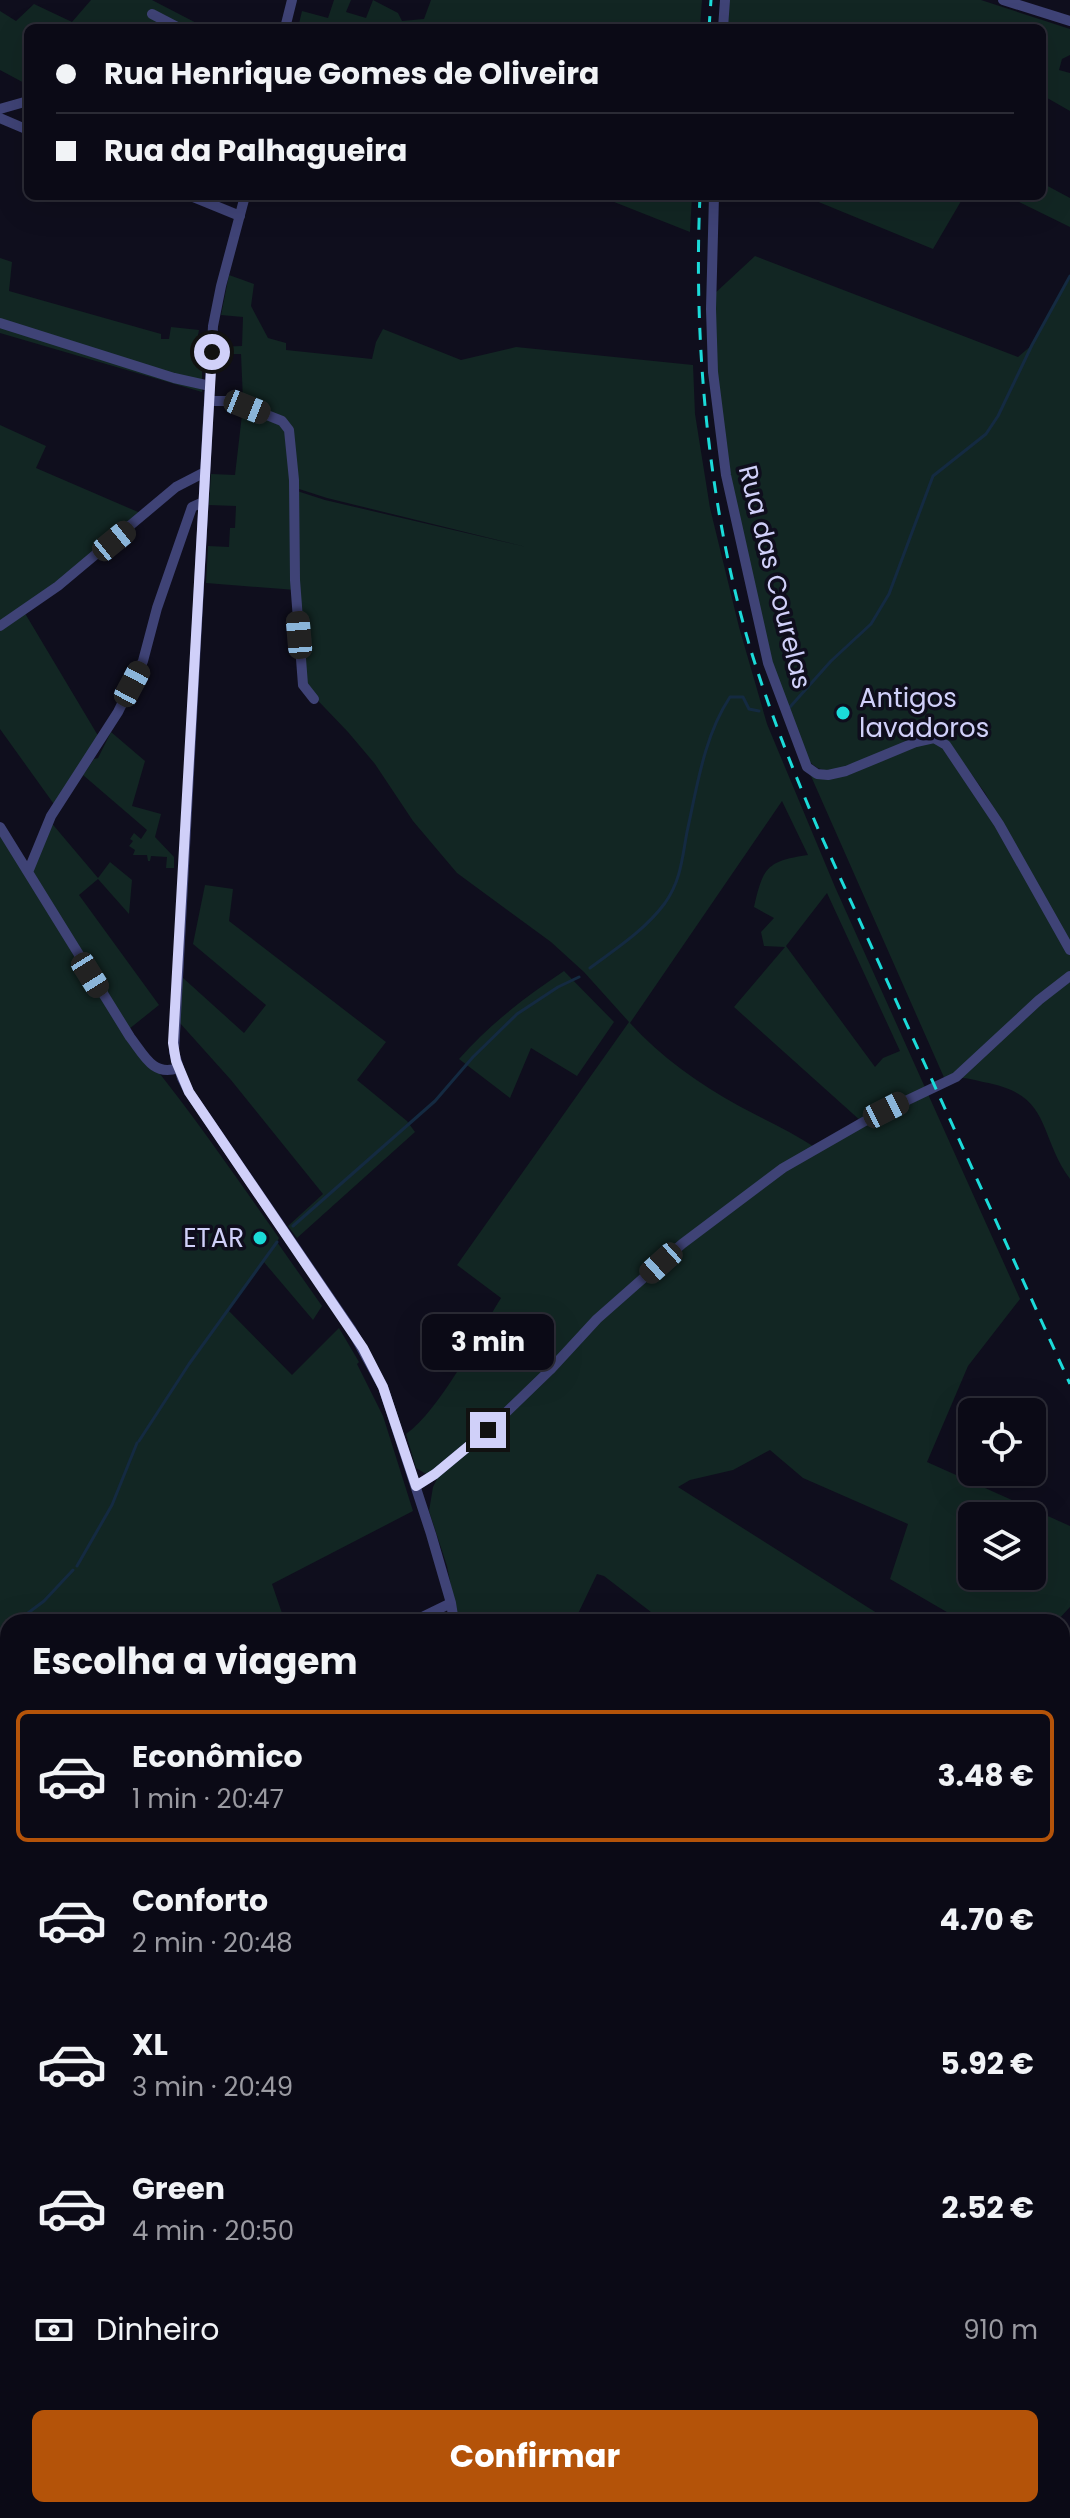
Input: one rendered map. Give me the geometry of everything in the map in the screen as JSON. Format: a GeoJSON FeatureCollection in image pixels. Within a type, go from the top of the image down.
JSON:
{"type":"FeatureCollection","features":[{"type":"Feature","properties":{"kind":"street"},"geometry":{"type":"LineString","coordinates":[[286,24],[292,0]]}},
{"type":"Feature","properties":{"kind":"street"},"geometry":{"type":"LineString","coordinates":[[723,24],[725,0]]}},
{"type":"Feature","properties":{"kind":"street"},"geometry":{"type":"LineString","coordinates":[[1003,0],[1070,21]]}},
{"type":"Feature","properties":{"kind":"street"},"geometry":{"type":"LineString","coordinates":[[152,14],[171,24]]}},
{"type":"Feature","properties":{"kind":"street"},"geometry":{"type":"LineString","coordinates":[[0,109],[24,102]]}},
{"type":"Feature","properties":{"kind":"street"},"geometry":{"type":"LineString","coordinates":[[0,118],[24,128]]}},
{"type":"Feature","properties":{"kind":"street"},"geometry":{"type":"LineString","coordinates":[[201,200],[240,216]]}},
{"type":"Feature","properties":{"kind":"street"},"geometry":{"type":"LineString","coordinates":[[244,200],[215,316],[173,1043],[178,1068],[198,1106],[363,1348],[383,1387],[439,1559],[453,1614]]}},
{"type":"Feature","properties":{"kind":"street","name":"Rua das Courelas"},"geometry":{"type":"LineString","coordinates":[[714,200],[713,372],[726,475],[768,663],[807,767],[817,774],[828,775],[846,771],[916,742],[934,738],[946,745],[999,824],[1070,950]]}},
{"type":"Feature","properties":{"kind":"street"},"geometry":{"type":"LineString","coordinates":[[0,323],[174,378],[210,386]]}},
{"type":"Feature","properties":{"kind":"street"},"geometry":{"type":"LineString","coordinates":[[209,401],[230,401],[247,407],[282,421],[289,430],[303,685],[314,699]]}},
{"type":"Feature","properties":{"kind":"street"},"geometry":{"type":"LineString","coordinates":[[0,626],[58,586],[176,487],[205,472]]}},
{"type":"Feature","properties":{"kind":"street"},"geometry":{"type":"LineString","coordinates":[[28,872],[51,816],[118,712],[143,661],[157,608],[192,507],[203,502]]}},
{"type":"Feature","properties":{"kind":"street"},"geometry":{"type":"LineString","coordinates":[[0,827],[128,1033],[152,1066],[161,1071],[178,1068]]}},
{"type":"Feature","properties":{"kind":"street"},"geometry":{"type":"LineString","coordinates":[[416,1486],[488,1430],[597,1319],[682,1244],[783,1168],[862,1122],[956,1077],[1039,1000],[1070,976]]}},
{"type":"Feature","properties":{"kind":"street"},"geometry":{"type":"LineString","coordinates":[[428,1614],[451,1603]]}},
{"type":"Feature","properties":{"kind":"green space"},"geometry":{"type":"Polygon","coordinates":[[[91,0],[152,0],[198,24],[24,24],[24,83],[0,70],[0,11],[16,21],[34,4],[72,22],[91,0]]]}},
{"type":"Feature","properties":{"kind":"green space"},"geometry":{"type":"Polygon","coordinates":[[[334,0],[351,0],[346,12],[366,18],[373,0],[398,13],[402,21],[424,19],[431,0],[702,0],[700,24],[299,24],[302,11],[328,18],[334,0]]]}},
{"type":"Feature","properties":{"kind":"green space"},"geometry":{"type":"Polygon","coordinates":[[[726,0],[981,0],[1070,29],[1070,55],[1062,59],[1059,70],[1070,73],[1070,111],[1046,97],[1046,24],[724,24],[726,0]]]}},
{"type":"Feature","properties":{"kind":"green space"},"geometry":{"type":"Polygon","coordinates":[[[1046,185],[1070,198],[1070,227],[1015,200],[1046,200],[1046,185]]]}},
{"type":"Feature","properties":{"kind":"green space"},"geometry":{"type":"Polygon","coordinates":[[[609,200],[692,200],[690,232],[609,200]]]}},
{"type":"Feature","properties":{"kind":"green space"},"geometry":{"type":"Polygon","coordinates":[[[814,200],[962,200],[933,249],[814,200]]]}},
{"type":"Feature","properties":{"kind":"green space"},"geometry":{"type":"Polygon","coordinates":[[[755,256],[1018,357],[1032,345],[1070,276],[1070,943],[985,793],[946,739],[934,732],[835,771],[818,768],[806,757],[768,663],[721,443],[713,295],[755,256]]]}},
{"type":"Feature","properties":{"kind":"green space"},"geometry":{"type":"Polygon","coordinates":[[[0,258],[12,262],[9,291],[161,334],[161,339],[169,339],[171,327],[199,330],[198,335],[202,336],[202,392],[0,333],[0,258]]]}},
{"type":"Feature","properties":{"kind":"green space"},"geometry":{"type":"Polygon","coordinates":[[[229,275],[254,284],[251,306],[268,338],[286,343],[286,350],[372,359],[383,329],[461,360],[516,347],[693,365],[695,414],[710,508],[767,724],[835,887],[1020,1299],[968,1366],[927,1462],[958,1476],[958,1486],[981,1486],[1016,1502],[958,1502],[958,1590],[1046,1590],[1046,1515],[1070,1526],[1070,1607],[1063,1614],[950,1614],[890,1579],[908,1524],[803,1478],[770,1450],[733,1470],[690,1480],[678,1487],[878,1614],[654,1614],[604,1576],[597,1574],[578,1614],[456,1614],[447,1566],[429,1511],[437,1479],[433,1472],[426,1474],[416,1468],[406,1434],[419,1423],[445,1390],[501,1298],[457,1265],[629,1022],[584,972],[551,942],[457,873],[413,821],[375,764],[303,685],[296,590],[206,583],[208,546],[229,547],[230,528],[235,528],[236,506],[209,505],[211,474],[235,475],[243,406],[246,406],[243,400],[241,354],[217,354],[218,347],[242,346],[243,317],[221,315],[229,275]],[[296,488],[325,500],[526,547],[296,488]],[[782,801],[630,1023],[654,1047],[695,1079],[816,1148],[862,1122],[734,1007],[785,947],[764,946],[761,932],[774,918],[754,907],[760,883],[775,864],[808,855],[782,801]],[[827,893],[786,946],[875,1067],[883,1058],[900,1051],[827,893]]]}},
{"type":"Feature","properties":{"kind":"green space"},"geometry":{"type":"Polygon","coordinates":[[[0,425],[46,446],[36,468],[145,515],[23,610],[100,739],[56,807],[0,729],[0,425]]]}},
{"type":"Feature","properties":{"kind":"green space"},"geometry":{"type":"Polygon","coordinates":[[[111,732],[145,761],[132,806],[161,814],[155,837],[174,857],[174,868],[166,868],[167,857],[151,856],[148,861],[147,855],[133,855],[135,850],[129,846],[133,841],[130,839],[134,833],[141,839],[147,830],[83,775],[98,758],[111,732]]]}},
{"type":"Feature","properties":{"kind":"green space"},"geometry":{"type":"Polygon","coordinates":[[[934,738],[946,745],[1070,950],[1070,1179],[1033,1106],[1021,1096],[1005,1088],[969,1079],[946,1082],[807,767],[828,775],[934,738]]]}},
{"type":"Feature","properties":{"kind":"green space"},"geometry":{"type":"Polygon","coordinates":[[[49,820],[98,878],[110,862],[132,880],[129,914],[98,879],[79,895],[159,1005],[129,1029],[130,1037],[225,1161],[322,1306],[313,1320],[263,1261],[228,1310],[292,1375],[339,1328],[359,1362],[357,1364],[383,1416],[413,1511],[272,1584],[282,1614],[0,1614],[0,827],[27,872],[49,820]]]}},
{"type":"Feature","properties":{"kind":"green space"},"geometry":{"type":"Polygon","coordinates":[[[205,885],[233,889],[229,921],[386,1042],[357,1080],[407,1121],[415,1132],[297,1238],[288,1226],[323,1194],[231,1080],[179,1022],[182,977],[244,1033],[266,1005],[193,944],[205,885]]]}},
{"type":"Feature","properties":{"kind":"green space"},"geometry":{"type":"Polygon","coordinates":[[[564,971],[614,1022],[577,1076],[531,1048],[510,1098],[459,1059],[508,1012],[564,971]]]}},
{"type":"Feature","properties":{"kind":"waterway"},"geometry":{"type":"LineString","coordinates":[[790,707],[831,661],[871,624],[889,594],[933,476],[986,434],[1070,276]]}},
{"type":"Feature","properties":{"kind":"waterway"},"geometry":{"type":"LineString","coordinates":[[590,968],[640,930],[670,894],[680,869],[708,745],[730,697],[743,697],[749,709],[759,711]]}},
{"type":"Feature","properties":{"kind":"waterway"},"geometry":{"type":"LineString","coordinates":[[293,1226],[435,1101],[473,1057],[517,1014],[579,977]]}},
{"type":"Feature","properties":{"kind":"waterway"},"geometry":{"type":"LineString","coordinates":[[139,1441],[189,1364],[277,1242]]}},
{"type":"Feature","properties":{"kind":"waterway"},"geometry":{"type":"LineString","coordinates":[[77,1566],[112,1505],[137,1443]]}},
{"type":"Feature","properties":{"kind":"waterway"},"geometry":{"type":"LineString","coordinates":[[27,1614],[44,1601],[73,1570]]}},
{"type":"Feature","properties":{"kind":"railway"},"geometry":{"type":"LineString","coordinates":[[709,24],[711,0]]}},
{"type":"Feature","properties":{"kind":"railway"},"geometry":{"type":"LineString","coordinates":[[700,200],[699,310],[707,428],[725,544],[752,654],[783,744],[819,831],[1070,1384]]}},
{"type":"Feature","properties":{"kind":"place","name":"Antigos lavadoros"},"geometry":{"type":"Point","coordinates":[843,713]}},
{"type":"Feature","properties":{"kind":"place","name":"ETAR"},"geometry":{"type":"Point","coordinates":[260,1238]}},
{"type":"Feature","properties":{"kind":"route"},"geometry":{"type":"LineString","coordinates":[[212,352],[173,1043],[176,1061],[189,1092],[363,1348],[383,1387],[416,1486],[488,1430]]}}]}
